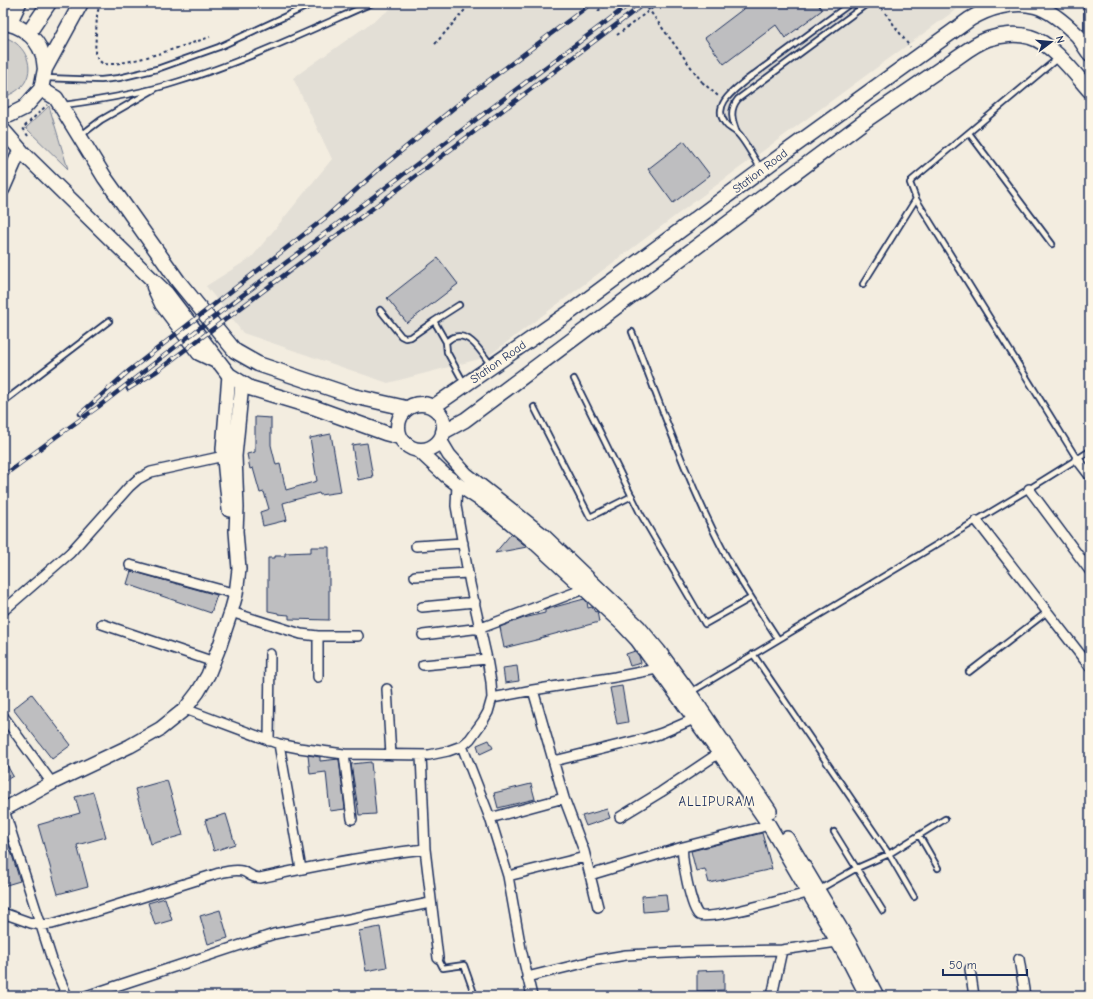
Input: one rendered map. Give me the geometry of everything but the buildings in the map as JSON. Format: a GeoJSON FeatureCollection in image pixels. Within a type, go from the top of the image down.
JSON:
{"type":"FeatureCollection","features":[{"type":"Feature","properties":{"kind":"main road"},"geometry":{"type":"LineString","coordinates":[[19,3],[6,23],[23,29],[35,39],[42,53],[43,79],[56,98],[54,105],[80,136],[113,189],[170,269],[235,350],[258,364],[353,396],[406,408]]}},
{"type":"Feature","properties":{"kind":"main road"},"geometry":{"type":"LineString","coordinates":[[28,34],[49,3]]}},
{"type":"Feature","properties":{"kind":"main road"},"geometry":{"type":"LineString","coordinates":[[3,115],[10,115],[24,108],[43,79],[80,3]]}},
{"type":"Feature","properties":{"kind":"main road","name":"Station Road"},"geometry":{"type":"LineString","coordinates":[[433,407],[573,310],[894,73],[982,11],[997,6],[1034,4],[1060,21],[1078,37],[1088,52]]}},
{"type":"Feature","properties":{"kind":"main road","name":"Station Road"},"geometry":{"type":"LineString","coordinates":[[442,436],[866,120],[971,48],[987,40],[1003,36],[1016,35],[1030,37],[1045,44],[1060,57],[1090,91]]}},
{"type":"Feature","properties":{"kind":"main road"},"geometry":{"type":"LineString","coordinates":[[3,130],[20,150],[166,293],[229,376],[250,388],[313,407],[400,437]]}},
{"type":"Feature","properties":{"kind":"main road"},"geometry":{"type":"LineString","coordinates":[[3,189],[20,150]]}},
{"type":"Feature","properties":{"kind":"main road"},"geometry":{"type":"LineString","coordinates":[[229,376],[223,449],[229,512],[236,531]]}},
{"type":"Feature","properties":{"kind":"main road"},"geometry":{"type":"LineString","coordinates":[[3,810],[52,783],[130,746],[160,729],[185,709],[198,692],[214,662],[236,594],[239,569],[236,531],[237,508],[235,456],[242,384]]}},
{"type":"Feature","properties":{"kind":"main road"},"geometry":{"type":"LineString","coordinates":[[442,436],[434,446],[426,450],[418,450],[407,446],[400,437],[397,426],[400,416],[406,408],[415,404],[424,404],[433,407],[440,414],[444,422],[442,436],[449,455],[466,474],[543,535],[639,627],[694,718],[849,942],[877,996]]}},
{"type":"Feature","properties":{"kind":"main road"},"geometry":{"type":"LineString","coordinates":[[418,450],[457,484],[490,506],[536,544],[623,625],[645,650],[690,693],[778,823],[837,942],[867,996]]}},
{"type":"Feature","properties":{"kind":"street"},"geometry":{"type":"LineString","coordinates":[[3,611],[70,553],[129,487],[138,479],[151,472],[224,456]]}},
{"type":"Feature","properties":{"kind":"street"},"geometry":{"type":"LineString","coordinates":[[1077,459],[1090,476]]}},
{"type":"Feature","properties":{"kind":"street"},"geometry":{"type":"LineString","coordinates":[[185,709],[268,741],[299,748],[344,754],[421,755],[441,753],[462,746],[477,730],[488,712],[492,698],[487,659],[468,573],[456,506],[457,484]]}},
{"type":"Feature","properties":{"kind":"street"},"geometry":{"type":"LineString","coordinates":[[1029,490],[1090,571]]}},
{"type":"Feature","properties":{"kind":"street"},"geometry":{"type":"LineString","coordinates":[[977,521],[1090,667]]}},
{"type":"Feature","properties":{"kind":"street"},"geometry":{"type":"LineString","coordinates":[[416,546],[463,543]]}},
{"type":"Feature","properties":{"kind":"street"},"geometry":{"type":"LineString","coordinates":[[130,565],[236,594]]}},
{"type":"Feature","properties":{"kind":"street"},"geometry":{"type":"LineString","coordinates":[[415,576],[468,573]]}},
{"type":"Feature","properties":{"kind":"street"},"geometry":{"type":"LineString","coordinates":[[423,635],[481,628],[584,590]]}},
{"type":"Feature","properties":{"kind":"street"},"geometry":{"type":"LineString","coordinates":[[422,607],[474,602]]}},
{"type":"Feature","properties":{"kind":"street"},"geometry":{"type":"LineString","coordinates":[[230,612],[301,634],[318,636],[358,636]]}},
{"type":"Feature","properties":{"kind":"street"},"geometry":{"type":"LineString","coordinates":[[102,624],[214,662]]}},
{"type":"Feature","properties":{"kind":"street"},"geometry":{"type":"LineString","coordinates":[[318,636],[318,676]]}},
{"type":"Feature","properties":{"kind":"street"},"geometry":{"type":"LineString","coordinates":[[268,741],[270,654]]}},
{"type":"Feature","properties":{"kind":"street"},"geometry":{"type":"LineString","coordinates":[[423,665],[487,659]]}},
{"type":"Feature","properties":{"kind":"street"},"geometry":{"type":"LineString","coordinates":[[492,698],[664,667]]}},
{"type":"Feature","properties":{"kind":"street"},"geometry":{"type":"LineString","coordinates":[[387,689],[391,755]]}},
{"type":"Feature","properties":{"kind":"street"},"geometry":{"type":"LineString","coordinates":[[533,690],[564,798],[585,857],[598,907]]}},
{"type":"Feature","properties":{"kind":"street"},"geometry":{"type":"LineString","coordinates":[[3,716],[52,783]]}},
{"type":"Feature","properties":{"kind":"street"},"geometry":{"type":"LineString","coordinates":[[554,761],[647,738],[662,733],[694,718]]}},
{"type":"Feature","properties":{"kind":"street"},"geometry":{"type":"LineString","coordinates":[[279,744],[301,869]]}},
{"type":"Feature","properties":{"kind":"street"},"geometry":{"type":"LineString","coordinates":[[462,746],[490,818],[508,876],[521,949],[532,996]]}},
{"type":"Feature","properties":{"kind":"street"},"geometry":{"type":"LineString","coordinates":[[620,817],[661,792],[719,753]]}},
{"type":"Feature","properties":{"kind":"street"},"geometry":{"type":"LineString","coordinates":[[344,754],[352,819]]}},
{"type":"Feature","properties":{"kind":"street"},"geometry":{"type":"LineString","coordinates":[[421,755],[425,849],[430,903],[438,958]]}},
{"type":"Feature","properties":{"kind":"street"},"geometry":{"type":"LineString","coordinates":[[490,818],[564,798]]}},
{"type":"Feature","properties":{"kind":"street"},"geometry":{"type":"LineString","coordinates":[[3,810],[54,963],[67,996]]}},
{"type":"Feature","properties":{"kind":"street"},"geometry":{"type":"LineString","coordinates":[[590,875],[683,847],[769,825]]}},
{"type":"Feature","properties":{"kind":"street"},"geometry":{"type":"LineString","coordinates":[[683,847],[683,859],[690,893],[696,912],[700,915],[745,909],[813,891]]}},
{"type":"Feature","properties":{"kind":"street"},"geometry":{"type":"LineString","coordinates":[[3,913],[31,923],[41,925],[52,924],[216,874],[234,870],[244,871],[251,878],[260,878],[301,869],[425,849]]}},
{"type":"Feature","properties":{"kind":"street"},"geometry":{"type":"LineString","coordinates":[[508,876],[585,857]]}},
{"type":"Feature","properties":{"kind":"street"},"geometry":{"type":"LineString","coordinates":[[86,996],[274,934],[430,903]]}},
{"type":"Feature","properties":{"kind":"street"},"geometry":{"type":"LineString","coordinates":[[527,977],[596,960],[626,955],[782,950],[837,942]]}},
{"type":"Feature","properties":{"kind":"street"},"geometry":{"type":"LineString","coordinates":[[772,996],[782,950]]}},
{"type":"Feature","properties":{"kind":"street"},"geometry":{"type":"LineString","coordinates":[[1019,960],[1025,996]]}},
{"type":"Feature","properties":{"kind":"street"},"geometry":{"type":"LineString","coordinates":[[970,969],[974,996]]}},
{"type":"Feature","properties":{"kind":"lane"},"geometry":{"type":"LineString","coordinates":[[43,79],[102,80],[119,78],[157,69],[219,47],[314,3]]}},
{"type":"Feature","properties":{"kind":"lane"},"geometry":{"type":"LineString","coordinates":[[54,105],[104,99],[159,87],[188,78],[264,50],[372,3]]}},
{"type":"Feature","properties":{"kind":"lane"},"geometry":{"type":"LineString","coordinates":[[737,133],[724,123],[721,109],[724,101],[739,86],[851,3]]}},
{"type":"Feature","properties":{"kind":"lane"},"geometry":{"type":"LineString","coordinates":[[762,170],[737,133],[731,112],[734,104],[738,99],[868,3]]}},
{"type":"Feature","properties":{"kind":"lane"},"geometry":{"type":"LineString","coordinates":[[982,11],[994,3]]}},
{"type":"Feature","properties":{"kind":"lane"},"geometry":{"type":"LineString","coordinates":[[1085,3],[1087,10],[1088,52]]}},
{"type":"Feature","properties":{"kind":"lane"},"geometry":{"type":"LineString","coordinates":[[1060,57],[912,180],[910,187],[1077,459]]}},
{"type":"Feature","properties":{"kind":"lane"},"geometry":{"type":"LineString","coordinates":[[80,136],[101,120],[159,87]]}},
{"type":"Feature","properties":{"kind":"lane"},"geometry":{"type":"LineString","coordinates":[[969,133],[1052,244]]}},
{"type":"Feature","properties":{"kind":"lane"},"geometry":{"type":"LineString","coordinates":[[863,284],[916,199]]}},
{"type":"Feature","properties":{"kind":"lane"},"geometry":{"type":"LineString","coordinates":[[380,310],[401,336],[405,338],[411,337],[459,305]]}},
{"type":"Feature","properties":{"kind":"lane"},"geometry":{"type":"LineString","coordinates":[[3,402],[109,321]]}},
{"type":"Feature","properties":{"kind":"lane"},"geometry":{"type":"LineString","coordinates":[[434,322],[446,342],[447,352],[465,385]]}},
{"type":"Feature","properties":{"kind":"lane"},"geometry":{"type":"LineString","coordinates":[[632,332],[665,418],[707,517],[751,598],[778,639]]}},
{"type":"Feature","properties":{"kind":"lane"},"geometry":{"type":"LineString","coordinates":[[446,342],[454,337],[464,336],[473,343],[492,366]]}},
{"type":"Feature","properties":{"kind":"lane"},"geometry":{"type":"LineString","coordinates":[[574,379],[632,496],[705,624],[751,598]]}},
{"type":"Feature","properties":{"kind":"lane"},"geometry":{"type":"LineString","coordinates":[[534,407],[590,517],[632,496]]}},
{"type":"Feature","properties":{"kind":"lane"},"geometry":{"type":"LineString","coordinates":[[690,693],[1029,490],[1090,451]]}},
{"type":"Feature","properties":{"kind":"lane"},"geometry":{"type":"LineString","coordinates":[[969,672],[1047,612]]}},
{"type":"Feature","properties":{"kind":"lane"},"geometry":{"type":"LineString","coordinates":[[753,654],[889,854],[914,897]]}},
{"type":"Feature","properties":{"kind":"lane"},"geometry":{"type":"LineString","coordinates":[[813,891],[857,868],[889,854],[946,819]]}},
{"type":"Feature","properties":{"kind":"lane"},"geometry":{"type":"LineString","coordinates":[[834,832],[883,911]]}},
{"type":"Feature","properties":{"kind":"lane"},"geometry":{"type":"LineString","coordinates":[[920,835],[938,868]]}},
{"type":"Feature","properties":{"kind":"lane"},"geometry":{"type":"LineString","coordinates":[[438,958],[443,968],[464,965],[475,996]]}},
{"type":"Feature","properties":{"kind":"path"},"geometry":{"type":"LineString","coordinates":[[100,3],[97,15],[95,53],[97,58],[102,63],[109,64],[141,59],[210,37]]}},
{"type":"Feature","properties":{"kind":"path"},"geometry":{"type":"LineString","coordinates":[[435,44],[472,3]]}},
{"type":"Feature","properties":{"kind":"path"},"geometry":{"type":"LineString","coordinates":[[598,10],[608,3]]}},
{"type":"Feature","properties":{"kind":"path"},"geometry":{"type":"LineString","coordinates":[[644,3],[702,82],[724,101]]}},
{"type":"Feature","properties":{"kind":"path"},"geometry":{"type":"LineString","coordinates":[[617,35],[659,3]]}},
{"type":"Feature","properties":{"kind":"path"},"geometry":{"type":"LineString","coordinates":[[878,3],[911,48]]}},
{"type":"Feature","properties":{"kind":"path"},"geometry":{"type":"LineString","coordinates":[[28,136],[23,128],[54,105]]}},
{"type":"Feature","properties":{"kind":"shaded area"},"geometry":{"type":"Polygon","coordinates":[[[399,3],[965,3],[734,172],[487,357],[388,383],[243,333],[206,286],[252,257],[332,159],[293,78],[399,3]]]}},
{"type":"Feature","properties":{"kind":"shaded area"},"geometry":{"type":"Polygon","coordinates":[[[3,37],[10,39],[21,48],[28,61],[29,68],[28,75],[23,85],[5,97],[3,97],[3,37]]]}},
{"type":"Feature","properties":{"kind":"shaded area"},"geometry":{"type":"Polygon","coordinates":[[[49,106],[68,169],[26,128],[49,106]]]}},
{"type":"Feature","properties":{"kind":"railway"},"geometry":{"type":"LineString","coordinates":[[80,414],[130,370],[325,218],[378,170],[472,93],[592,3]]}},
{"type":"Feature","properties":{"kind":"railway"},"geometry":{"type":"LineString","coordinates":[[3,476],[98,407],[219,313],[631,3]]}},
{"type":"Feature","properties":{"kind":"railway"},"geometry":{"type":"LineString","coordinates":[[128,389],[157,371],[645,3]]}},
{"type":"Feature","properties":{"kind":"district","name":"ALLIPURAM"},"geometry":{"type":"Point","coordinates":[717,801]}}]}
